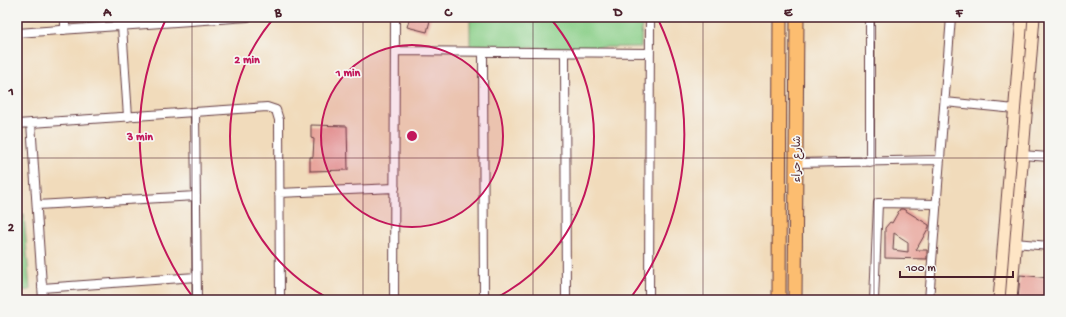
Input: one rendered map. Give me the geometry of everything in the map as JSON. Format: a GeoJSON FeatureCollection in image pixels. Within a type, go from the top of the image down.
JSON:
{"type":"FeatureCollection","features":[{"type":"Feature","properties":{"kind":"main road","name":"شارع حراء"},"geometry":{"type":"LineString","coordinates":[[779,300],[780,17]]}},
{"type":"Feature","properties":{"kind":"main road","name":"شارع حراء"},"geometry":{"type":"LineString","coordinates":[[795,300],[796,17]]}},
{"type":"Feature","properties":{"kind":"main road"},"geometry":{"type":"LineString","coordinates":[[780,60],[796,59]]}},
{"type":"Feature","properties":{"kind":"street"},"geometry":{"type":"LineString","coordinates":[[65,17],[65,30]]}},
{"type":"Feature","properties":{"kind":"street"},"geometry":{"type":"LineString","coordinates":[[17,33],[248,17]]}},
{"type":"Feature","properties":{"kind":"street"},"geometry":{"type":"LineString","coordinates":[[394,300],[396,17]]}},
{"type":"Feature","properties":{"kind":"street"},"geometry":{"type":"LineString","coordinates":[[649,300],[650,17]]}},
{"type":"Feature","properties":{"kind":"street"},"geometry":{"type":"LineString","coordinates":[[870,17],[870,162]]}},
{"type":"Feature","properties":{"kind":"street"},"geometry":{"type":"LineString","coordinates":[[930,300],[951,17]]}},
{"type":"Feature","properties":{"kind":"street"},"geometry":{"type":"LineString","coordinates":[[999,300],[1022,17]]}},
{"type":"Feature","properties":{"kind":"street"},"geometry":{"type":"LineString","coordinates":[[1011,300],[1034,17]]}},
{"type":"Feature","properties":{"kind":"street"},"geometry":{"type":"LineString","coordinates":[[122,26],[128,116]]}},
{"type":"Feature","properties":{"kind":"street"},"geometry":{"type":"LineString","coordinates":[[395,51],[650,53]]}},
{"type":"Feature","properties":{"kind":"street"},"geometry":{"type":"LineString","coordinates":[[484,52],[484,300]]}},
{"type":"Feature","properties":{"kind":"street"},"geometry":{"type":"LineString","coordinates":[[565,53],[566,300]]}},
{"type":"Feature","properties":{"kind":"street"},"geometry":{"type":"LineString","coordinates":[[945,102],[1026,112]]}},
{"type":"Feature","properties":{"kind":"street"},"geometry":{"type":"LineString","coordinates":[[17,124],[267,107],[276,110],[279,120],[280,300]]}},
{"type":"Feature","properties":{"kind":"street"},"geometry":{"type":"LineString","coordinates":[[195,112],[197,300]]}},
{"type":"Feature","properties":{"kind":"street"},"geometry":{"type":"LineString","coordinates":[[31,123],[43,300]]}},
{"type":"Feature","properties":{"kind":"street"},"geometry":{"type":"LineString","coordinates":[[1022,155],[1049,157]]}},
{"type":"Feature","properties":{"kind":"street"},"geometry":{"type":"LineString","coordinates":[[796,163],[940,160]]}},
{"type":"Feature","properties":{"kind":"street"},"geometry":{"type":"LineString","coordinates":[[279,194],[395,188]]}},
{"type":"Feature","properties":{"kind":"street"},"geometry":{"type":"LineString","coordinates":[[37,204],[196,196]]}},
{"type":"Feature","properties":{"kind":"street"},"geometry":{"type":"LineString","coordinates":[[874,300],[878,203],[937,204]]}},
{"type":"Feature","properties":{"kind":"street"},"geometry":{"type":"LineString","coordinates":[[1015,243],[1049,246]]}},
{"type":"Feature","properties":{"kind":"street"},"geometry":{"type":"LineString","coordinates":[[42,288],[196,277]]}},
{"type":"Feature","properties":{"kind":"green space"},"geometry":{"type":"Polygon","coordinates":[[[470,17],[642,17],[641,47],[470,48],[470,17]]]}},
{"type":"Feature","properties":{"kind":"green space"},"geometry":{"type":"Polygon","coordinates":[[[17,215],[24,215],[30,290],[17,291],[17,215]]]}},
{"type":"Feature","properties":{"kind":"building"},"geometry":{"type":"Polygon","coordinates":[[[410,17],[431,17],[427,32],[407,27],[410,17]]]}},
{"type":"Feature","properties":{"kind":"building"},"geometry":{"type":"Polygon","coordinates":[[[311,125],[347,126],[348,170],[310,171],[310,157],[313,157],[314,139],[311,138],[311,125]]]}},
{"type":"Feature","properties":{"kind":"building"},"geometry":{"type":"Polygon","coordinates":[[[900,209],[903,209],[929,225],[916,250],[927,250],[927,259],[885,258],[885,228],[890,222],[892,223],[900,209]],[[894,233],[893,250],[908,252],[908,242],[894,233]]]}},
{"type":"Feature","properties":{"kind":"building"},"geometry":{"type":"Polygon","coordinates":[[[1020,275],[1049,278],[1049,300],[1018,300],[1020,275]]]}}]}
